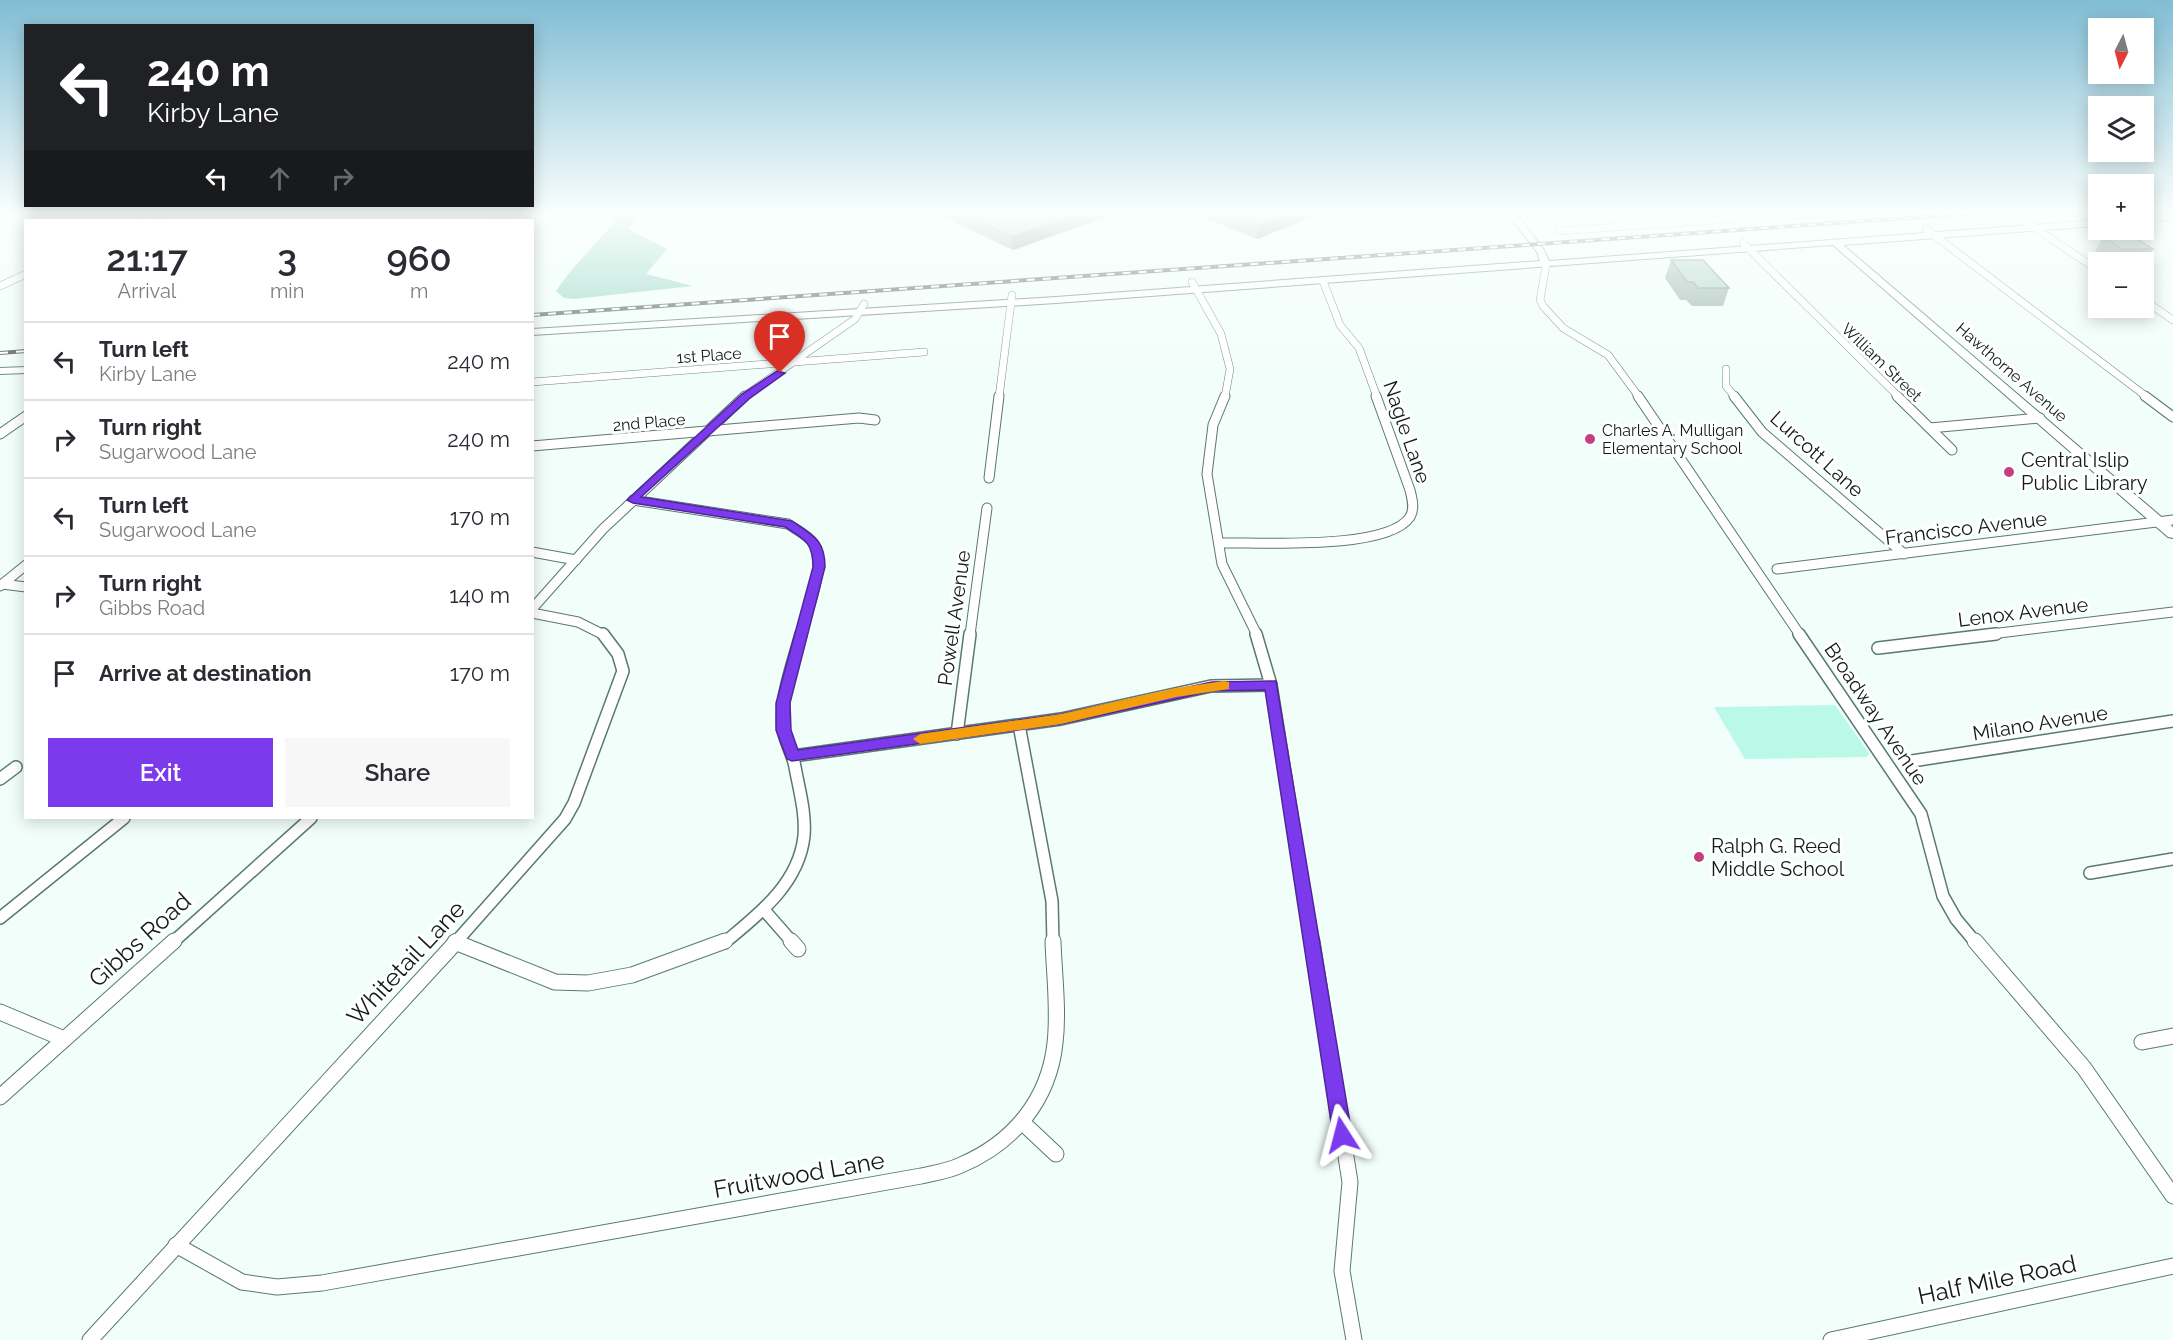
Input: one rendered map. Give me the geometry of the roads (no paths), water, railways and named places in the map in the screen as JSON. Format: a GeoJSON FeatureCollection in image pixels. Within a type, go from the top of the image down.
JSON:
{"type":"FeatureCollection","features":[{"type":"Feature","properties":{"kind":"main road"},"geometry":{"type":"LineString","coordinates":[[534,324],[862,308],[1341,276]]}},
{"type":"Feature","properties":{"kind":"main road"},"geometry":{"type":"LineString","coordinates":[[1194,286],[1375,276]]}},
{"type":"Feature","properties":{"kind":"main road","name":"Hawthorne Avenue"},"geometry":{"type":"LineString","coordinates":[[1874,276],[2173,534]]}},
{"type":"Feature","properties":{"kind":"main road"},"geometry":{"type":"LineString","coordinates":[[534,332],[862,308]]}},
{"type":"Feature","properties":{"kind":"main road"},"geometry":{"type":"LineString","coordinates":[[0,363],[24,361]]}},
{"type":"Feature","properties":{"kind":"main road"},"geometry":{"type":"LineString","coordinates":[[0,371],[24,369]]}},
{"type":"Feature","properties":{"kind":"street"},"geometry":{"type":"LineString","coordinates":[[0,286],[23,276]]}},
{"type":"Feature","properties":{"kind":"street","name":"Broadway Avenue"},"geometry":{"type":"LineString","coordinates":[[1543,276],[1540,300],[1543,306],[1563,328],[1608,354],[1620,369],[1921,814],[1943,896],[1956,919],[2084,1068],[2173,1197]]}},
{"type":"Feature","properties":{"kind":"street","name":"William Street"},"geometry":{"type":"LineString","coordinates":[[1776,276],[1952,450]]}},
{"type":"Feature","properties":{"kind":"street"},"geometry":{"type":"LineString","coordinates":[[1988,276],[2173,417]]}},
{"type":"Feature","properties":{"kind":"street","name":"Nagle Lane"},"geometry":{"type":"LineString","coordinates":[[1219,543],[1358,541],[1394,530],[1410,517],[1413,503],[1410,490],[1359,348],[1340,325],[1323,280]]}},
{"type":"Feature","properties":{"kind":"street"},"geometry":{"type":"LineString","coordinates":[[1194,286],[1221,334],[1230,369],[1225,397],[1213,425],[1207,474],[1228,581],[1260,642],[1271,685],[1350,1182],[1342,1270],[1348,1317],[1354,1340]]}},
{"type":"Feature","properties":{"kind":"street"},"geometry":{"type":"LineString","coordinates":[[989,478],[1011,299]]}},
{"type":"Feature","properties":{"kind":"street"},"geometry":{"type":"LineString","coordinates":[[2154,307],[2173,320]]}},
{"type":"Feature","properties":{"kind":"street"},"geometry":{"type":"LineString","coordinates":[[534,609],[633,500],[704,433],[745,396],[798,361],[862,308]]}},
{"type":"Feature","properties":{"kind":"street","name":"1st Place"},"geometry":{"type":"LineString","coordinates":[[534,382],[924,352]]}},
{"type":"Feature","properties":{"kind":"street","name":"Lurcott Lane"},"geometry":{"type":"LineString","coordinates":[[1726,369],[1726,386],[1762,432],[1904,554]]}},
{"type":"Feature","properties":{"kind":"street"},"geometry":{"type":"LineString","coordinates":[[0,434],[24,417]]}},
{"type":"Feature","properties":{"kind":"street","name":"2nd Place"},"geometry":{"type":"LineString","coordinates":[[534,446],[859,418],[875,420]]}},
{"type":"Feature","properties":{"kind":"street"},"geometry":{"type":"LineString","coordinates":[[1930,428],[2040,418]]}},
{"type":"Feature","properties":{"kind":"street"},"geometry":{"type":"LineString","coordinates":[[455,942],[555,982],[588,983],[632,975],[722,944],[764,910],[783,888],[797,862],[804,836],[803,811],[792,756],[783,730],[783,703],[819,567],[819,551],[809,538],[788,524],[633,500]]}},
{"type":"Feature","properties":{"kind":"street","name":"Powell Avenue"},"geometry":{"type":"LineString","coordinates":[[957,734],[987,508]]}},
{"type":"Feature","properties":{"kind":"street","name":"Francisco Avenue"},"geometry":{"type":"LineString","coordinates":[[1778,569],[2173,520]]}},
{"type":"Feature","properties":{"kind":"street"},"geometry":{"type":"LineString","coordinates":[[534,552],[576,560]]}},
{"type":"Feature","properties":{"kind":"street"},"geometry":{"type":"LineString","coordinates":[[1,585],[24,568]]}},
{"type":"Feature","properties":{"kind":"street"},"geometry":{"type":"LineString","coordinates":[[1,585],[24,587]]}},
{"type":"Feature","properties":{"kind":"street","name":"Whitetail Lane"},"geometry":{"type":"LineString","coordinates":[[90,1340],[565,819],[574,803],[623,672],[619,652],[606,635],[586,625],[534,612]]}},
{"type":"Feature","properties":{"kind":"street","name":"Lenox Avenue"},"geometry":{"type":"LineString","coordinates":[[1878,648],[2173,612]]}},
{"type":"Feature","properties":{"kind":"street"},"geometry":{"type":"LineString","coordinates":[[792,756],[1104,711],[1212,686],[1271,685]]}},
{"type":"Feature","properties":{"kind":"street","name":"Milano Avenue"},"geometry":{"type":"LineString","coordinates":[[1912,761],[2173,721]]}},
{"type":"Feature","properties":{"kind":"street","name":"Fruitwood Lane"},"geometry":{"type":"LineString","coordinates":[[176,1245],[242,1282],[277,1287],[322,1283],[921,1176],[960,1166],[997,1146],[1023,1123],[1046,1080],[1055,1043],[1055,945],[1052,901],[1018,725]]}},
{"type":"Feature","properties":{"kind":"street"},"geometry":{"type":"LineString","coordinates":[[0,779],[16,767]]}},
{"type":"Feature","properties":{"kind":"street"},"geometry":{"type":"LineString","coordinates":[[0,918],[123,819]]}},
{"type":"Feature","properties":{"kind":"street","name":"Gibbs Road"},"geometry":{"type":"LineString","coordinates":[[0,1097],[309,819]]}},
{"type":"Feature","properties":{"kind":"street"},"geometry":{"type":"LineString","coordinates":[[2090,873],[2173,859]]}},
{"type":"Feature","properties":{"kind":"street"},"geometry":{"type":"LineString","coordinates":[[764,910],[798,950]]}},
{"type":"Feature","properties":{"kind":"street"},"geometry":{"type":"LineString","coordinates":[[0,1012],[64,1039]]}},
{"type":"Feature","properties":{"kind":"street"},"geometry":{"type":"LineString","coordinates":[[2142,1042],[2173,1036]]}},
{"type":"Feature","properties":{"kind":"street"},"geometry":{"type":"LineString","coordinates":[[1023,1123],[1056,1154]]}},
{"type":"Feature","properties":{"kind":"street","name":"Half Mile Road"},"geometry":{"type":"LineString","coordinates":[[1831,1340],[2173,1266]]}},
{"type":"Feature","properties":{"kind":"railway"},"geometry":{"type":"LineString","coordinates":[[534,315],[1091,276]]}},
{"type":"Feature","properties":{"kind":"railway"},"geometry":{"type":"LineString","coordinates":[[0,353],[24,351]]}},
{"type":"Feature","properties":{"kind":"place","name":"Charles A. Mulligan Elementary School"},"geometry":{"type":"Point","coordinates":[1590,439]}},
{"type":"Feature","properties":{"kind":"place","name":"Central Islip Public Library"},"geometry":{"type":"Point","coordinates":[2009,472]}},
{"type":"Feature","properties":{"kind":"place","name":"Ralph G. Reed Middle School"},"geometry":{"type":"Point","coordinates":[1699,857]}}]}
